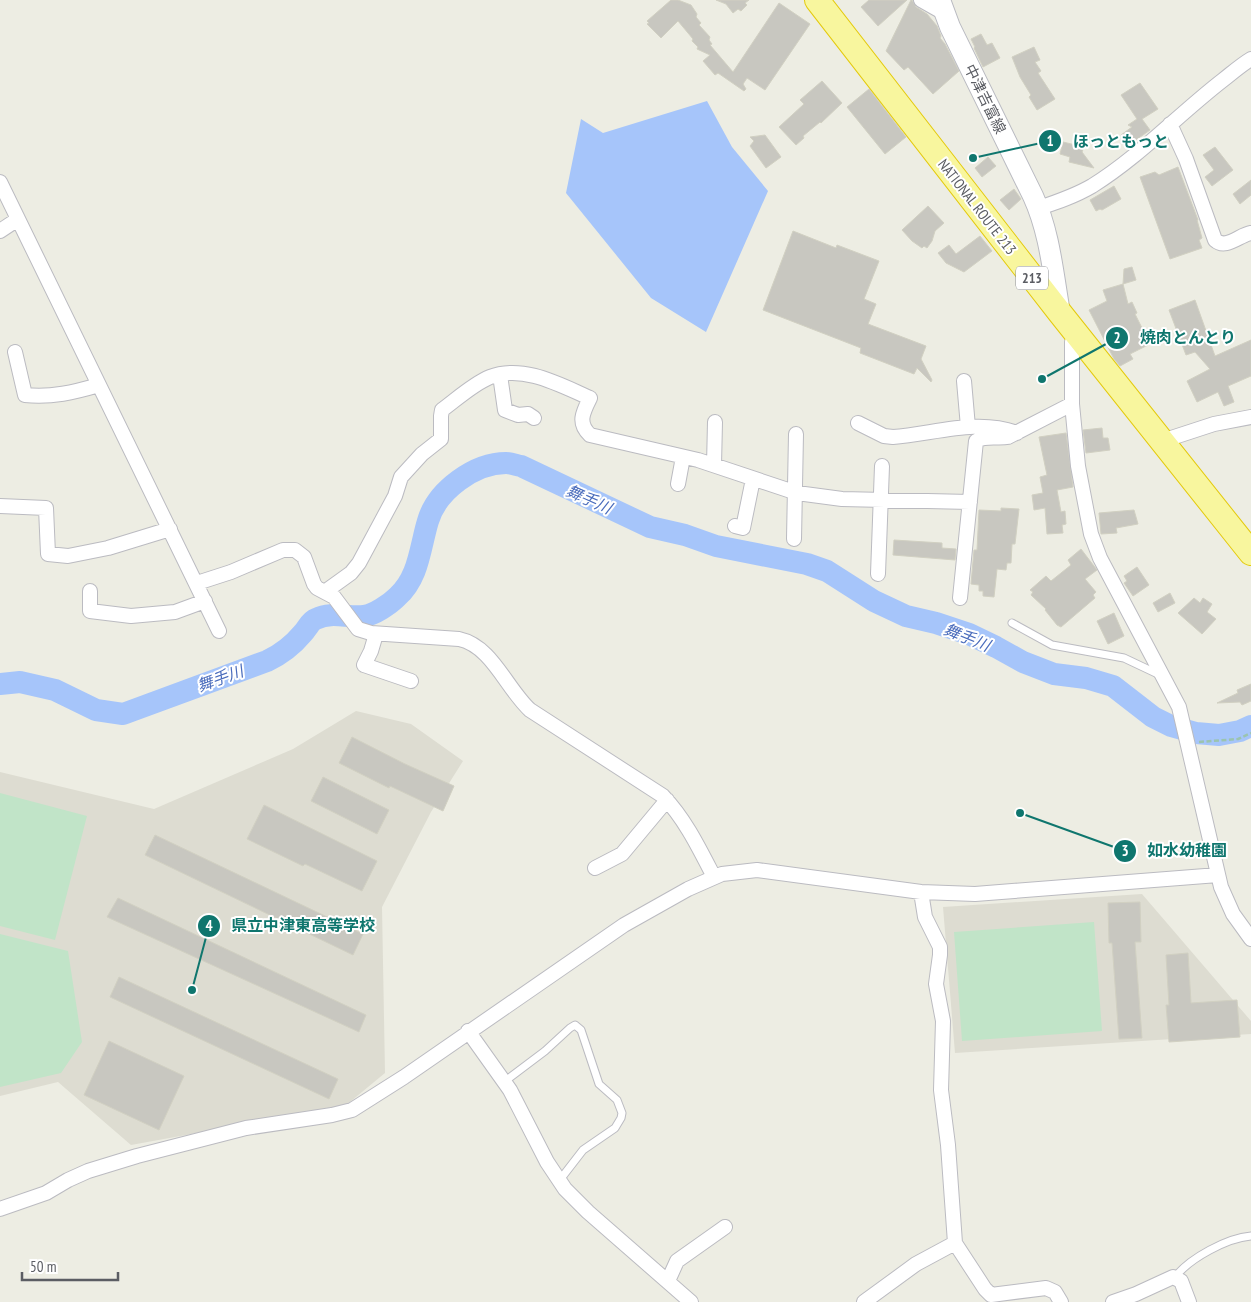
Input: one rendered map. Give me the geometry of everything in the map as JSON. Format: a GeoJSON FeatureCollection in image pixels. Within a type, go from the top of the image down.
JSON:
{"type":"FeatureCollection","features":[{"type":"Feature","properties":{"kind":"highway","name":"NATIONAL ROUTE 213"},"geometry":{"type":"LineString","coordinates":[[817,0],[1076,334],[1251,553]]}},
{"type":"Feature","properties":{"kind":"main road","name":"中津吉富線"},"geometry":{"type":"LineString","coordinates":[[942,6],[1044,220],[1050,245],[1060,313]]}},
{"type":"Feature","properties":{"kind":"street"},"geometry":{"type":"LineString","coordinates":[[921,0],[942,6]]}},
{"type":"Feature","properties":{"kind":"street"},"geometry":{"type":"LineString","coordinates":[[1038,208],[1069,198],[1118,168],[1205,94],[1251,59]]}},
{"type":"Feature","properties":{"kind":"street"},"geometry":{"type":"LineString","coordinates":[[1170,124],[1183,150],[1217,243],[1226,244],[1251,232]]}},
{"type":"Feature","properties":{"kind":"street"},"geometry":{"type":"LineString","coordinates":[[0,182],[219,631]]}},
{"type":"Feature","properties":{"kind":"street"},"geometry":{"type":"LineString","coordinates":[[0,231],[18,219]]}},
{"type":"Feature","properties":{"kind":"street"},"geometry":{"type":"LineString","coordinates":[[1076,334],[1072,342],[1072,404],[1078,466],[1094,544],[1179,707],[1221,887],[1233,914],[1251,939]]}},
{"type":"Feature","properties":{"kind":"street"},"geometry":{"type":"LineString","coordinates":[[15,352],[25,396],[40,397],[75,392],[99,384]]}},
{"type":"Feature","properties":{"kind":"street"},"geometry":{"type":"LineString","coordinates":[[326,591],[351,573],[359,563],[394,496],[401,477],[422,454],[441,439],[440,416],[442,410],[482,381],[500,375],[520,373],[545,379],[590,398],[581,422],[590,435],[714,465],[795,493],[842,499],[970,502]]}},
{"type":"Feature","properties":{"kind":"street"},"geometry":{"type":"LineString","coordinates":[[500,375],[505,410],[518,415],[528,414],[534,418]]}},
{"type":"Feature","properties":{"kind":"street"},"geometry":{"type":"LineString","coordinates":[[964,381],[968,427]]}},
{"type":"Feature","properties":{"kind":"street"},"geometry":{"type":"LineString","coordinates":[[960,598],[976,441],[984,438],[1000,438],[1017,433],[1072,404]]}},
{"type":"Feature","properties":{"kind":"street"},"geometry":{"type":"LineString","coordinates":[[1162,441],[1214,424],[1251,417]]}},
{"type":"Feature","properties":{"kind":"street"},"geometry":{"type":"LineString","coordinates":[[714,465],[715,422]]}},
{"type":"Feature","properties":{"kind":"street"},"geometry":{"type":"LineString","coordinates":[[858,423],[884,436],[894,438],[968,427],[991,426],[1017,433]]}},
{"type":"Feature","properties":{"kind":"street"},"geometry":{"type":"LineString","coordinates":[[794,538],[796,434]]}},
{"type":"Feature","properties":{"kind":"street"},"geometry":{"type":"LineString","coordinates":[[678,484],[683,457]]}},
{"type":"Feature","properties":{"kind":"street"},"geometry":{"type":"LineString","coordinates":[[878,574],[882,466]]}},
{"type":"Feature","properties":{"kind":"street"},"geometry":{"type":"LineString","coordinates":[[735,526],[743,528],[753,479]]}},
{"type":"Feature","properties":{"kind":"street"},"geometry":{"type":"LineString","coordinates":[[0,506],[46,508],[48,554],[68,556],[108,548],[170,529]]}},
{"type":"Feature","properties":{"kind":"street"},"geometry":{"type":"LineString","coordinates":[[197,583],[231,572],[283,550],[295,550],[304,557],[314,584],[321,590],[334,596],[358,629],[376,634],[459,639],[477,646],[490,659],[515,694],[530,710],[667,800],[692,835],[714,877]]}},
{"type":"Feature","properties":{"kind":"street"},"geometry":{"type":"LineString","coordinates":[[90,591],[90,611],[131,616],[175,612],[205,601]]}},
{"type":"Feature","properties":{"kind":"street"},"geometry":{"type":"LineString","coordinates":[[376,634],[364,666],[411,680]]}},
{"type":"Feature","properties":{"kind":"street"},"geometry":{"type":"LineString","coordinates":[[595,868],[622,854],[667,800]]}},
{"type":"Feature","properties":{"kind":"street"},"geometry":{"type":"LineString","coordinates":[[0,1209],[46,1193],[88,1171],[137,1156],[246,1128],[332,1115],[352,1110],[624,924],[714,877],[730,872],[757,870],[921,892],[975,894],[1218,875]]}},
{"type":"Feature","properties":{"kind":"street"},"geometry":{"type":"LineString","coordinates":[[921,892],[925,917],[940,947],[936,991],[943,1021],[941,1090],[948,1144],[955,1243],[985,1289],[992,1295],[1046,1288],[1054,1292],[1061,1302]]}},
{"type":"Feature","properties":{"kind":"street"},"geometry":{"type":"LineString","coordinates":[[468,1031],[520,1107],[547,1162],[559,1181],[588,1212],[691,1302]]}},
{"type":"Feature","properties":{"kind":"street"},"geometry":{"type":"LineString","coordinates":[[668,1281],[674,1264],[677,1261],[725,1227]]}},
{"type":"Feature","properties":{"kind":"street"},"geometry":{"type":"LineString","coordinates":[[864,1302],[916,1264],[955,1243]]}},
{"type":"Feature","properties":{"kind":"street"},"geometry":{"type":"LineString","coordinates":[[1113,1302],[1168,1279],[1175,1278],[1183,1285],[1189,1302]]}},
{"type":"Feature","properties":{"kind":"lane"},"geometry":{"type":"LineString","coordinates":[[1012,623],[1052,645],[1124,658],[1162,676]]}},
{"type":"Feature","properties":{"kind":"lane"},"geometry":{"type":"LineString","coordinates":[[504,1082],[545,1051],[570,1028],[575,1025],[581,1030],[599,1084],[617,1100],[622,1113],[614,1128],[583,1150],[559,1181]]}},
{"type":"Feature","properties":{"kind":"lane"},"geometry":{"type":"LineString","coordinates":[[1175,1278],[1195,1261],[1222,1244],[1251,1236]]}},
{"type":"Feature","properties":{"kind":"path"},"geometry":{"type":"LineString","coordinates":[[1188,743],[1230,741],[1251,733]]}},
{"type":"Feature","properties":{"kind":"shaded area"},"geometry":{"type":"Polygon","coordinates":[[[356,711],[411,724],[463,761],[431,812],[382,907],[385,1073],[345,1106],[131,1145],[58,1082],[0,1096],[0,772],[154,809],[293,749],[356,711]]]}},
{"type":"Feature","properties":{"kind":"shaded area"},"geometry":{"type":"Polygon","coordinates":[[[1142,894],[1251,1021],[1251,1034],[955,1053],[943,907],[1142,894]]]}},
{"type":"Feature","properties":{"kind":"green space"},"geometry":{"type":"Polygon","coordinates":[[[0,793],[87,816],[55,940],[0,926],[0,793]]]}},
{"type":"Feature","properties":{"kind":"green space"},"geometry":{"type":"Polygon","coordinates":[[[1094,922],[1102,1031],[962,1041],[954,932],[1094,922]]]}},
{"type":"Feature","properties":{"kind":"green space"},"geometry":{"type":"Polygon","coordinates":[[[0,934],[68,951],[82,1042],[61,1073],[0,1087],[0,934]]]}},
{"type":"Feature","properties":{"kind":"water"},"geometry":{"type":"Polygon","coordinates":[[[707,101],[732,147],[768,191],[706,332],[651,298],[566,193],[581,119],[603,133],[707,101]]]}},
{"type":"Feature","properties":{"kind":"building"},"geometry":{"type":"Polygon","coordinates":[[[671,0],[678,0],[691,5],[701,23],[699,25],[710,37],[709,40],[712,44],[710,45],[733,72],[779,3],[810,24],[765,90],[747,78],[743,84],[746,89],[744,91],[718,73],[715,75],[703,61],[710,55],[697,49],[698,47],[692,41],[693,39],[678,21],[661,38],[647,24],[649,23],[647,21],[671,0]]]}},
{"type":"Feature","properties":{"kind":"building"},"geometry":{"type":"Polygon","coordinates":[[[716,0],[749,0],[741,11],[738,9],[733,13],[726,4],[716,0]]]}},
{"type":"Feature","properties":{"kind":"building"},"geometry":{"type":"Polygon","coordinates":[[[869,0],[907,0],[878,26],[861,7],[869,0]]]}},
{"type":"Feature","properties":{"kind":"building"},"geometry":{"type":"Polygon","coordinates":[[[911,0],[937,26],[940,38],[959,71],[933,94],[908,67],[904,70],[886,51],[911,0]]]}},
{"type":"Feature","properties":{"kind":"building"},"geometry":{"type":"Polygon","coordinates":[[[981,34],[987,45],[992,43],[1000,58],[983,67],[971,39],[981,34]]]}},
{"type":"Feature","properties":{"kind":"building"},"geometry":{"type":"Polygon","coordinates":[[[1034,47],[1040,60],[1035,62],[1041,71],[1038,73],[1055,99],[1037,110],[1029,97],[1031,95],[1020,77],[1012,57],[1034,47]]]}},
{"type":"Feature","properties":{"kind":"building"},"geometry":{"type":"Polygon","coordinates":[[[822,81],[842,103],[821,123],[803,136],[804,138],[796,145],[779,127],[804,104],[800,100],[822,81]]]}},
{"type":"Feature","properties":{"kind":"building"},"geometry":{"type":"Polygon","coordinates":[[[1140,83],[1158,109],[1142,119],[1150,130],[1129,145],[1121,135],[1132,127],[1128,125],[1137,119],[1121,95],[1140,83]]]}},
{"type":"Feature","properties":{"kind":"building"},"geometry":{"type":"Polygon","coordinates":[[[869,89],[906,137],[885,154],[847,107],[869,89]]]}},
{"type":"Feature","properties":{"kind":"building"},"geometry":{"type":"Polygon","coordinates":[[[765,135],[781,157],[766,168],[750,146],[754,141],[750,137],[765,135]]]}},
{"type":"Feature","properties":{"kind":"building"},"geometry":{"type":"Polygon","coordinates":[[[1063,142],[1084,147],[1082,152],[1094,168],[1069,162],[1070,157],[1060,154],[1063,142]]]}},
{"type":"Feature","properties":{"kind":"building"},"geometry":{"type":"Polygon","coordinates":[[[1215,147],[1233,170],[1212,186],[1205,177],[1214,170],[1203,155],[1215,147]]]}},
{"type":"Feature","properties":{"kind":"building"},"geometry":{"type":"Polygon","coordinates":[[[988,157],[996,166],[982,177],[975,168],[988,157]]]}},
{"type":"Feature","properties":{"kind":"building"},"geometry":{"type":"Polygon","coordinates":[[[1178,167],[1198,220],[1202,238],[1199,240],[1202,248],[1170,259],[1140,177],[1155,172],[1159,175],[1178,167]]]}},
{"type":"Feature","properties":{"kind":"building"},"geometry":{"type":"Polygon","coordinates":[[[1251,180],[1251,195],[1240,204],[1233,194],[1251,180]]]}},
{"type":"Feature","properties":{"kind":"building"},"geometry":{"type":"Polygon","coordinates":[[[1114,186],[1121,199],[1102,210],[1096,211],[1090,200],[1114,186]]]}},
{"type":"Feature","properties":{"kind":"building"},"geometry":{"type":"Polygon","coordinates":[[[1014,189],[1021,199],[1009,210],[1000,200],[1014,189]]]}},
{"type":"Feature","properties":{"kind":"building"},"geometry":{"type":"Polygon","coordinates":[[[928,206],[944,223],[935,231],[932,241],[927,248],[924,246],[922,248],[902,230],[928,206]]]}},
{"type":"Feature","properties":{"kind":"building"},"geometry":{"type":"Polygon","coordinates":[[[793,231],[836,248],[837,245],[879,261],[864,299],[876,304],[868,324],[926,346],[921,359],[932,380],[931,382],[917,368],[914,374],[860,353],[861,348],[763,310],[793,231]]]}},
{"type":"Feature","properties":{"kind":"building"},"geometry":{"type":"Polygon","coordinates":[[[980,236],[992,251],[964,272],[946,263],[938,253],[949,245],[956,254],[980,236]]]}},
{"type":"Feature","properties":{"kind":"building"},"geometry":{"type":"Polygon","coordinates":[[[1132,267],[1136,280],[1123,284],[1124,269],[1132,267]]]}},
{"type":"Feature","properties":{"kind":"building"},"geometry":{"type":"Polygon","coordinates":[[[1123,284],[1128,304],[1132,302],[1137,313],[1135,314],[1145,334],[1143,336],[1148,345],[1130,354],[1133,359],[1120,366],[1114,359],[1089,310],[1107,301],[1103,290],[1123,284]]]}},
{"type":"Feature","properties":{"kind":"building"},"geometry":{"type":"Polygon","coordinates":[[[1195,300],[1215,356],[1251,340],[1251,376],[1228,386],[1234,402],[1224,406],[1218,392],[1197,402],[1187,381],[1210,369],[1195,352],[1186,355],[1169,310],[1195,300]]]}},
{"type":"Feature","properties":{"kind":"building"},"geometry":{"type":"Polygon","coordinates":[[[1102,428],[1103,438],[1108,438],[1110,450],[1086,453],[1083,430],[1102,428]]]}},
{"type":"Feature","properties":{"kind":"building"},"geometry":{"type":"Polygon","coordinates":[[[1066,433],[1073,487],[1057,490],[1061,512],[1065,511],[1066,524],[1062,525],[1063,533],[1047,534],[1045,508],[1034,510],[1032,495],[1043,493],[1040,477],[1047,475],[1039,437],[1066,433]]]}},
{"type":"Feature","properties":{"kind":"building"},"geometry":{"type":"Polygon","coordinates":[[[1001,508],[1019,509],[1015,544],[1012,544],[1011,563],[1007,563],[1006,570],[997,569],[994,597],[983,596],[983,591],[979,591],[979,585],[971,584],[974,550],[977,550],[979,510],[1001,511],[1001,508]]]}},
{"type":"Feature","properties":{"kind":"building"},"geometry":{"type":"Polygon","coordinates":[[[1134,510],[1138,524],[1116,528],[1117,533],[1101,534],[1099,513],[1134,510]]]}},
{"type":"Feature","properties":{"kind":"building"},"geometry":{"type":"Polygon","coordinates":[[[894,540],[942,543],[942,548],[956,549],[955,560],[893,555],[894,540]]]}},
{"type":"Feature","properties":{"kind":"building"},"geometry":{"type":"Polygon","coordinates":[[[1081,549],[1097,570],[1085,579],[1096,592],[1093,595],[1095,598],[1061,627],[1057,625],[1046,609],[1031,595],[1033,592],[1030,590],[1046,576],[1051,581],[1071,565],[1068,560],[1081,549]]]}},
{"type":"Feature","properties":{"kind":"building"},"geometry":{"type":"Polygon","coordinates":[[[1137,567],[1149,585],[1133,596],[1124,583],[1127,581],[1124,576],[1137,567]]]}},
{"type":"Feature","properties":{"kind":"building"},"geometry":{"type":"Polygon","coordinates":[[[1170,593],[1175,603],[1158,612],[1153,603],[1170,593]]]}},
{"type":"Feature","properties":{"kind":"building"},"geometry":{"type":"Polygon","coordinates":[[[1194,598],[1200,603],[1203,598],[1212,604],[1207,612],[1216,619],[1202,634],[1178,613],[1194,598]]]}},
{"type":"Feature","properties":{"kind":"building"},"geometry":{"type":"Polygon","coordinates":[[[1114,613],[1124,636],[1108,644],[1097,621],[1114,613]]]}},
{"type":"Feature","properties":{"kind":"building"},"geometry":{"type":"Polygon","coordinates":[[[1251,684],[1251,701],[1242,705],[1240,702],[1217,703],[1238,693],[1237,690],[1251,684]]]}},
{"type":"Feature","properties":{"kind":"building"},"geometry":{"type":"Polygon","coordinates":[[[352,737],[454,786],[443,811],[390,786],[389,788],[339,763],[352,737]]]}},
{"type":"Feature","properties":{"kind":"building"},"geometry":{"type":"Polygon","coordinates":[[[323,777],[389,810],[377,834],[311,801],[323,777]]]}},
{"type":"Feature","properties":{"kind":"building"},"geometry":{"type":"Polygon","coordinates":[[[264,805],[377,861],[362,891],[305,864],[303,866],[247,839],[264,805]]]}},
{"type":"Feature","properties":{"kind":"building"},"geometry":{"type":"Polygon","coordinates":[[[155,835],[363,934],[353,955],[145,855],[155,835]]]}},
{"type":"Feature","properties":{"kind":"building"},"geometry":{"type":"Polygon","coordinates":[[[118,898],[366,1015],[359,1032],[107,917],[118,898]]]}},
{"type":"Feature","properties":{"kind":"building"},"geometry":{"type":"Polygon","coordinates":[[[1140,902],[1141,942],[1135,942],[1142,1038],[1119,1039],[1112,943],[1109,943],[1108,903],[1140,902]]]}},
{"type":"Feature","properties":{"kind":"building"},"geometry":{"type":"Polygon","coordinates":[[[1188,953],[1191,1003],[1237,1000],[1240,1037],[1169,1042],[1166,1005],[1169,1005],[1166,955],[1188,953]]]}},
{"type":"Feature","properties":{"kind":"building"},"geometry":{"type":"Polygon","coordinates":[[[119,977],[338,1079],[329,1099],[110,997],[119,977]]]}},
{"type":"Feature","properties":{"kind":"building"},"geometry":{"type":"Polygon","coordinates":[[[109,1041],[184,1076],[159,1130],[84,1095],[109,1041]]]}},
{"type":"Feature","properties":{"kind":"waterway","name":"舞手川"},"geometry":{"type":"LineString","coordinates":[[0,684],[20,682],[55,690],[96,710],[123,714],[267,661],[291,645],[314,620],[328,615],[368,615],[382,609],[394,600],[410,581],[418,562],[428,521],[433,510],[448,489],[470,473],[494,464],[506,463],[521,466],[650,527],[685,535],[716,546],[807,564],[827,571],[874,601],[906,616],[936,623],[969,634],[1023,662],[1054,674],[1086,678],[1113,686],[1153,717],[1171,726],[1196,733],[1219,735],[1240,731],[1251,726]]}},
{"type":"Feature","properties":{"kind":"place","name":"ほっともっと"},"geometry":{"type":"Point","coordinates":[973,158]}},
{"type":"Feature","properties":{"kind":"place","name":"焼肉とんとり"},"geometry":{"type":"Point","coordinates":[1042,379]}},
{"type":"Feature","properties":{"kind":"place","name":"如水幼稚園"},"geometry":{"type":"Point","coordinates":[1020,813]}},
{"type":"Feature","properties":{"kind":"place","name":"県立中津東高等学校"},"geometry":{"type":"Point","coordinates":[192,990]}}]}
